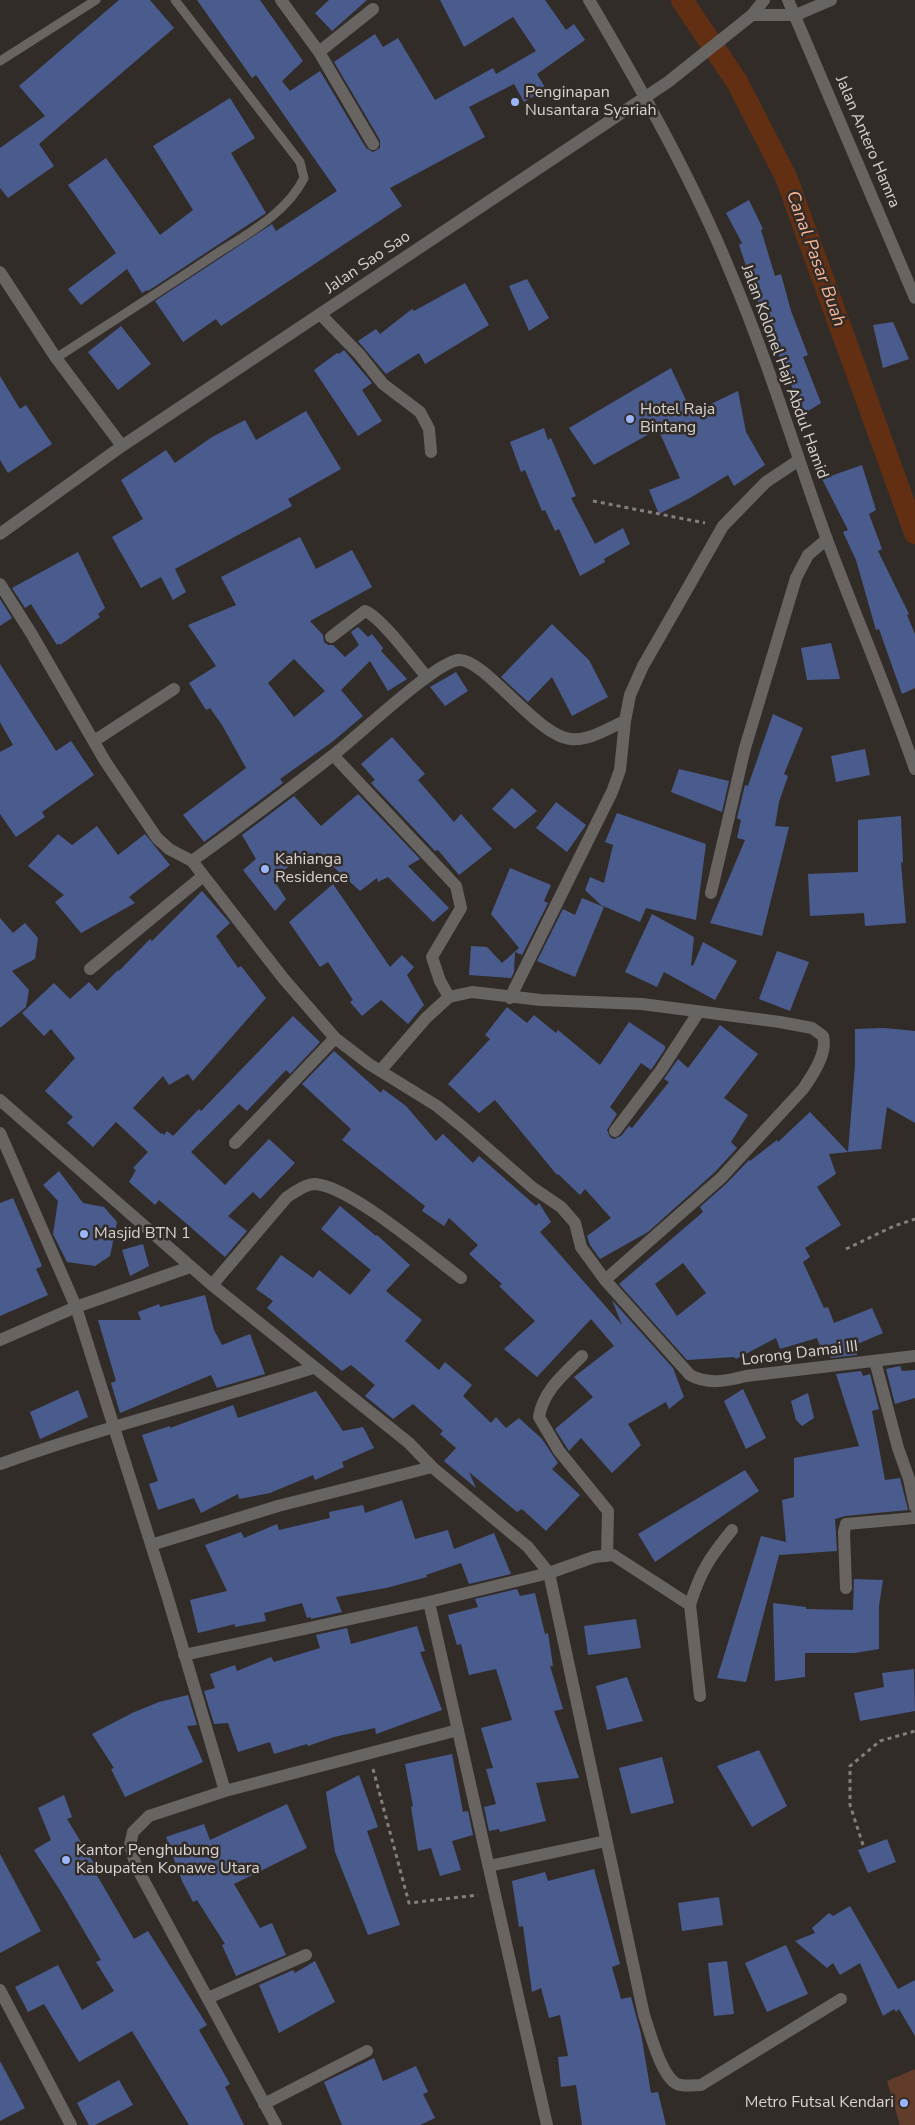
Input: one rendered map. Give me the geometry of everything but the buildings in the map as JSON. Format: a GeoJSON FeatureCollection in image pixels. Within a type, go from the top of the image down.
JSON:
{"type":"FeatureCollection","features":[{"type":"Feature","properties":{"kind":"street"},"geometry":{"type":"LineString","coordinates":[[281,0],[319,52],[373,144]]}},
{"type":"Feature","properties":{"kind":"street","name":"Jalan Kolonel Haji Abdul Hamid"},"geometry":{"type":"LineString","coordinates":[[589,0],[646,96],[688,178],[733,276],[827,539],[915,769]]}},
{"type":"Feature","properties":{"kind":"street","name":"Jalan Sao Sao"},"geometry":{"type":"LineString","coordinates":[[0,534],[122,446],[668,82],[752,16],[764,0]]}},
{"type":"Feature","properties":{"kind":"street","name":"Jalan Antero Hamra"},"geometry":{"type":"LineString","coordinates":[[788,0],[915,298]]}},
{"type":"Feature","properties":{"kind":"street"},"geometry":{"type":"LineString","coordinates":[[752,16],[796,16],[831,0]]}},
{"type":"Feature","properties":{"kind":"street"},"geometry":{"type":"LineString","coordinates":[[319,52],[373,8]]}},
{"type":"Feature","properties":{"kind":"street"},"geometry":{"type":"LineString","coordinates":[[0,272],[56,358],[122,446]]}},
{"type":"Feature","properties":{"kind":"street"},"geometry":{"type":"LineString","coordinates":[[321,315],[359,354],[384,384],[420,412],[429,429],[431,452]]}},
{"type":"Feature","properties":{"kind":"street"},"geometry":{"type":"LineString","coordinates":[[510,998],[612,792],[620,770],[624,721],[630,696],[643,666],[723,526],[766,482],[799,460]]}},
{"type":"Feature","properties":{"kind":"street"},"geometry":{"type":"LineString","coordinates":[[711,893],[745,748],[796,578],[808,555],[827,539]]}},
{"type":"Feature","properties":{"kind":"street"},"geometry":{"type":"LineString","coordinates":[[0,584],[124,792],[157,838],[169,849],[192,861],[310,1011],[335,1038],[380,1071],[436,1106],[533,1188],[561,1207],[575,1223],[581,1246],[605,1280],[728,1171],[803,1089],[811,1077],[824,1047],[823,1036],[812,1028],[780,1022],[698,1013],[642,1004],[510,998],[472,992],[449,997],[426,1018],[380,1071]]}},
{"type":"Feature","properties":{"kind":"street"},"geometry":{"type":"LineString","coordinates":[[331,637],[360,613],[368,612],[427,677]]}},
{"type":"Feature","properties":{"kind":"street"},"geometry":{"type":"LineString","coordinates":[[192,861],[333,756],[427,677],[450,662],[467,661],[491,679],[544,726],[560,736],[572,739],[591,737],[624,721]]}},
{"type":"Feature","properties":{"kind":"street"},"geometry":{"type":"LineString","coordinates":[[94,741],[174,689]]}},
{"type":"Feature","properties":{"kind":"street"},"geometry":{"type":"LineString","coordinates":[[333,756],[456,886],[461,908],[432,957],[440,981],[449,997]]}},
{"type":"Feature","properties":{"kind":"street"},"geometry":{"type":"LineString","coordinates":[[90,969],[203,876]]}},
{"type":"Feature","properties":{"kind":"street"},"geometry":{"type":"LineString","coordinates":[[615,1131],[661,1070],[698,1013]]}},
{"type":"Feature","properties":{"kind":"street"},"geometry":{"type":"LineString","coordinates":[[235,1143],[335,1038]]}},
{"type":"Feature","properties":{"kind":"street"},"geometry":{"type":"LineString","coordinates":[[0,1100],[190,1267],[313,1368],[409,1443],[432,1467],[528,1547],[549,1573],[644,2015],[670,2080],[680,2085],[701,2085],[841,1999]]}},
{"type":"Feature","properties":{"kind":"street"},"geometry":{"type":"LineString","coordinates":[[0,1133],[76,1307],[151,1544],[225,1792]]}},
{"type":"Feature","properties":{"kind":"street"},"geometry":{"type":"LineString","coordinates":[[212,1285],[287,1197],[299,1189],[313,1184],[326,1186],[343,1193],[362,1205],[460,1278]]}},
{"type":"Feature","properties":{"kind":"street"},"geometry":{"type":"LineString","coordinates":[[0,1340],[76,1307],[190,1267]]}},
{"type":"Feature","properties":{"kind":"street","name":"Lorong Damai III"},"geometry":{"type":"LineString","coordinates":[[605,1280],[690,1375],[700,1380],[727,1381],[746,1376],[915,1356]]}},
{"type":"Feature","properties":{"kind":"street"},"geometry":{"type":"LineString","coordinates":[[582,1356],[552,1386],[541,1402],[538,1417],[559,1451],[608,1511],[607,1556]]}},
{"type":"Feature","properties":{"kind":"street"},"geometry":{"type":"LineString","coordinates":[[875,1361],[898,1448],[909,1478],[915,1507]]}},
{"type":"Feature","properties":{"kind":"street"},"geometry":{"type":"LineString","coordinates":[[0,1464],[113,1427],[245,1390],[313,1368]]}},
{"type":"Feature","properties":{"kind":"street"},"geometry":{"type":"LineString","coordinates":[[151,1544],[278,1506],[432,1467]]}},
{"type":"Feature","properties":{"kind":"street"},"geometry":{"type":"LineString","coordinates":[[846,1588],[844,1532],[846,1524],[915,1518]]}},
{"type":"Feature","properties":{"kind":"street"},"geometry":{"type":"LineString","coordinates":[[700,1696],[690,1605],[697,1582],[709,1559],[732,1530]]}},
{"type":"Feature","properties":{"kind":"street"},"geometry":{"type":"LineString","coordinates":[[184,1655],[429,1602],[549,1573],[594,1557],[613,1555],[690,1605]]}},
{"type":"Feature","properties":{"kind":"street"},"geometry":{"type":"LineString","coordinates":[[429,1602],[547,2125]]}},
{"type":"Feature","properties":{"kind":"street"},"geometry":{"type":"LineString","coordinates":[[276,2125],[136,1866],[130,1845],[133,1832],[149,1816],[225,1792],[458,1730]]}},
{"type":"Feature","properties":{"kind":"street"},"geometry":{"type":"LineString","coordinates":[[489,1866],[606,1841]]}},
{"type":"Feature","properties":{"kind":"street"},"geometry":{"type":"LineString","coordinates":[[208,1998],[306,1955]]}},
{"type":"Feature","properties":{"kind":"street"},"geometry":{"type":"LineString","coordinates":[[0,1990],[71,2125]]}},
{"type":"Feature","properties":{"kind":"street"},"geometry":{"type":"LineString","coordinates":[[264,2104],[367,2051]]}},
{"type":"Feature","properties":{"kind":"lane"},"geometry":{"type":"LineString","coordinates":[[0,61],[96,0]]}},
{"type":"Feature","properties":{"kind":"lane"},"geometry":{"type":"LineString","coordinates":[[56,358],[176,281],[273,215],[297,192],[304,178],[300,162],[175,0]]}},
{"type":"Feature","properties":{"kind":"path"},"geometry":{"type":"LineString","coordinates":[[593,501],[723,526]]}},
{"type":"Feature","properties":{"kind":"path"},"geometry":{"type":"LineString","coordinates":[[846,1249],[894,1226],[915,1219]]}},
{"type":"Feature","properties":{"kind":"path"},"geometry":{"type":"LineString","coordinates":[[863,1845],[850,1805],[850,1766],[880,1741],[915,1731]]}},
{"type":"Feature","properties":{"kind":"path"},"geometry":{"type":"LineString","coordinates":[[369,1753],[409,1903],[495,1893]]}},
{"type":"Feature","properties":{"kind":"shaded area","name":"Metro Futsal Kendari"},"geometry":{"type":"Polygon","coordinates":[[[915,2069],[915,2125],[900,2125],[887,2081],[915,2069]]]}},
{"type":"Feature","properties":{"kind":"waterway","name":"Canal Pasar Buah"},"geometry":{"type":"LineString","coordinates":[[682,0],[737,82],[786,177],[915,533]]}},
{"type":"Feature","properties":{"kind":"place","name":"Penginapan Nusantara Syariah"},"geometry":{"type":"Point","coordinates":[515,102]}},
{"type":"Feature","properties":{"kind":"place","name":"Hotel Raja Bintang"},"geometry":{"type":"Point","coordinates":[630,419]}},
{"type":"Feature","properties":{"kind":"place","name":"Kahianga Residence"},"geometry":{"type":"Point","coordinates":[265,869]}},
{"type":"Feature","properties":{"kind":"place","name":"Masjid BTN 1"},"geometry":{"type":"Point","coordinates":[84,1234]}},
{"type":"Feature","properties":{"kind":"place","name":"Kantor Penghubung Kabupaten Konawe Utara"},"geometry":{"type":"Point","coordinates":[66,1860]}},
{"type":"Feature","properties":{"kind":"place","name":"Metro Futsal Kendari"},"geometry":{"type":"Point","coordinates":[904,2103]}}]}
